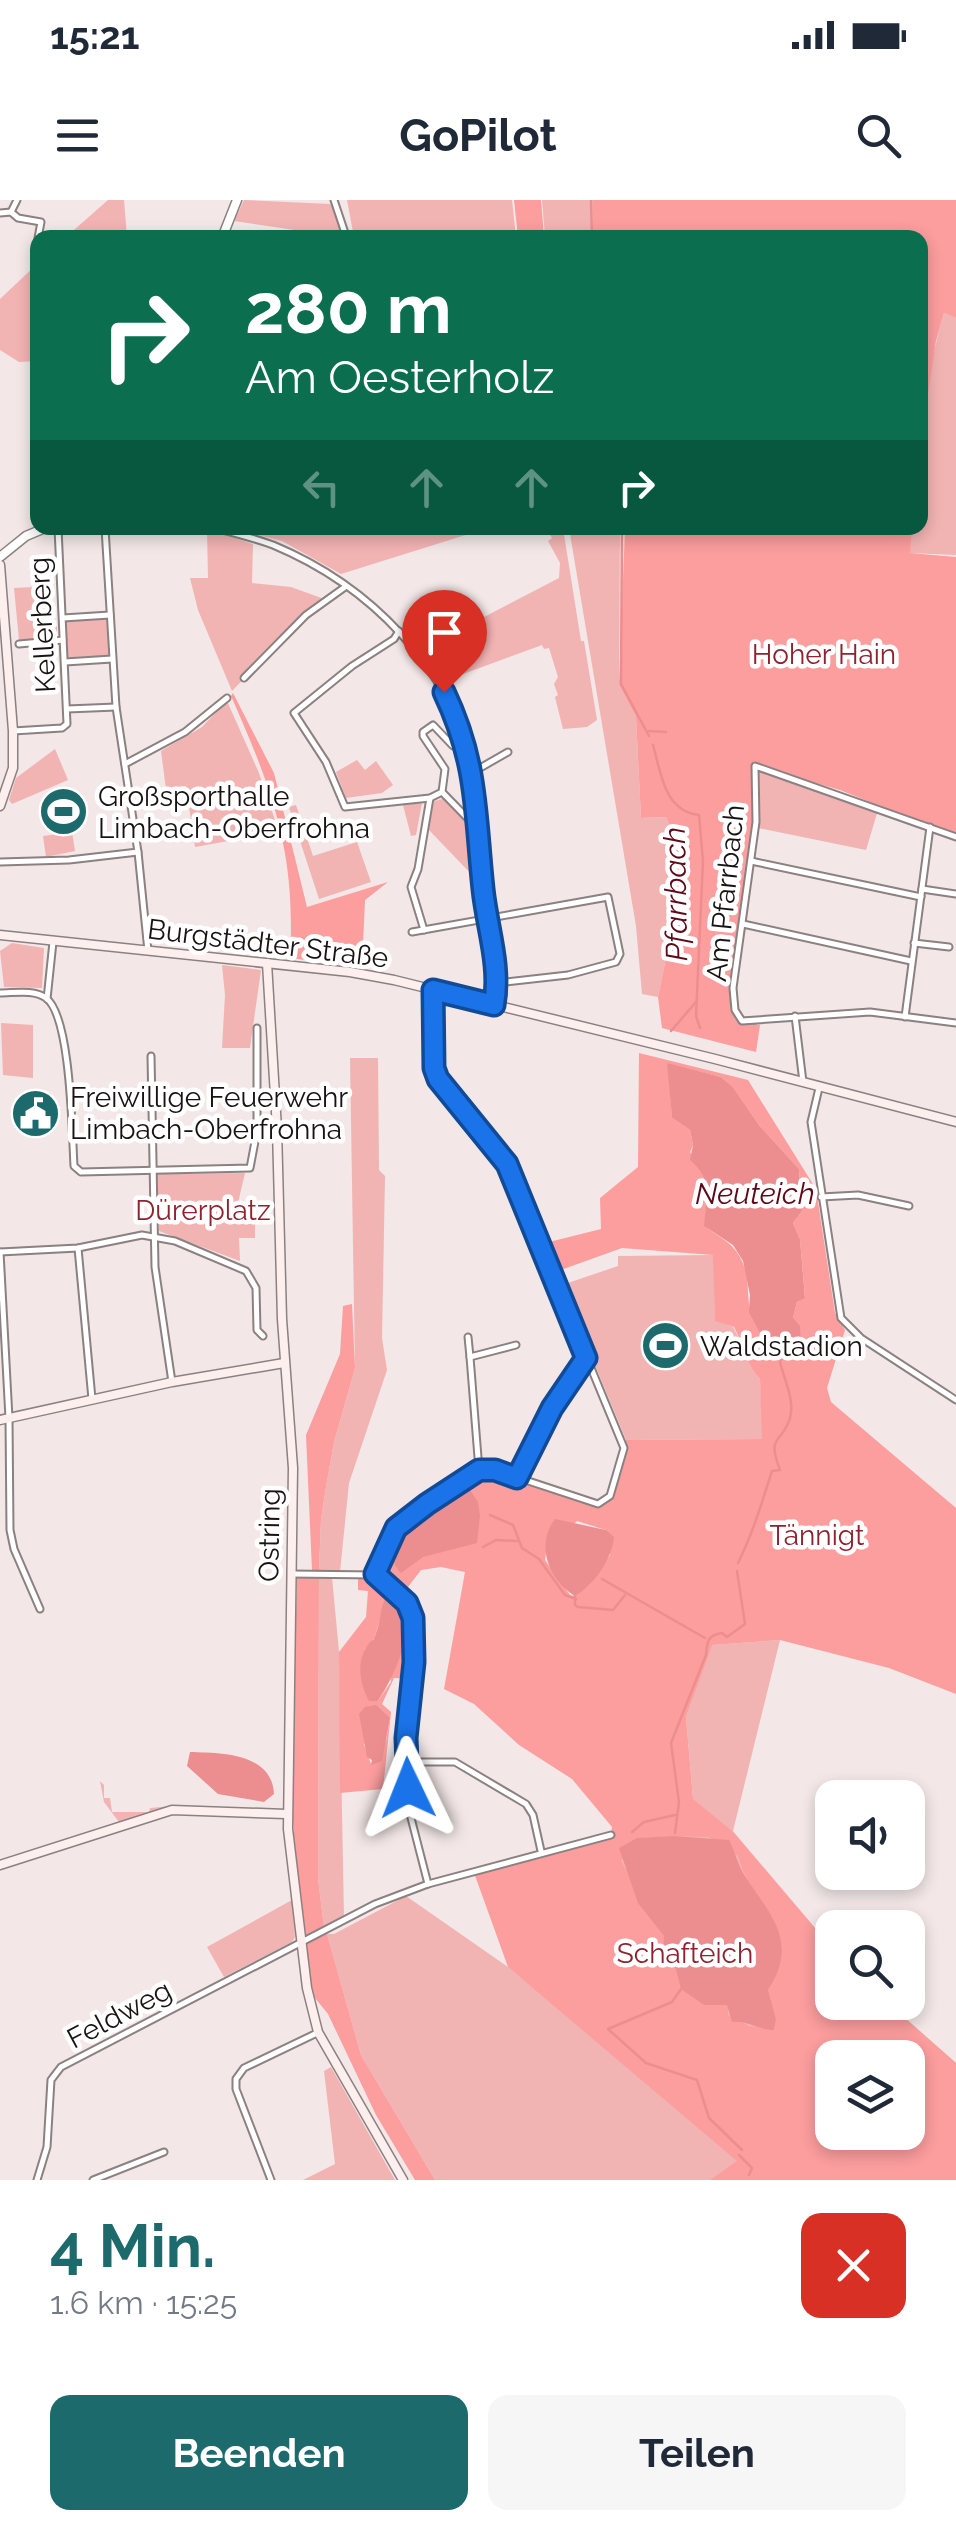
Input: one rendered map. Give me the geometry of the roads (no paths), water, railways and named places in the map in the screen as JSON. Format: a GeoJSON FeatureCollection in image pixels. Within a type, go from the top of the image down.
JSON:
{"type":"FeatureCollection","features":[{"type":"Feature","properties":{"kind":"main road"},"geometry":{"type":"LineString","coordinates":[[0,566],[13,695],[13,768],[0,806]]}},
{"type":"Feature","properties":{"kind":"main road","name":"Burgstädter Straße"},"geometry":{"type":"LineString","coordinates":[[0,935],[350,972],[956,1122]]}},
{"type":"Feature","properties":{"kind":"main road","name":"Ostring"},"geometry":{"type":"LineString","coordinates":[[267,964],[292,1468],[286,1814],[307,1988],[318,2032],[403,2180]]}},
{"type":"Feature","properties":{"kind":"main road"},"geometry":{"type":"LineString","coordinates":[[5,1419],[172,1382],[284,1363]]}},
{"type":"Feature","properties":{"kind":"main road"},"geometry":{"type":"LineString","coordinates":[[0,1865],[172,1810],[286,1814]]}},
{"type":"Feature","properties":{"kind":"street"},"geometry":{"type":"LineString","coordinates":[[11,212],[16,200]]}},
{"type":"Feature","properties":{"kind":"street"},"geometry":{"type":"LineString","coordinates":[[225,230],[236,200]]}},
{"type":"Feature","properties":{"kind":"street"},"geometry":{"type":"LineString","coordinates":[[334,200],[344,230]]}},
{"type":"Feature","properties":{"kind":"street"},"geometry":{"type":"LineString","coordinates":[[0,213],[11,212],[18,218],[41,222],[40,230]]}},
{"type":"Feature","properties":{"kind":"street"},"geometry":{"type":"LineString","coordinates":[[0,556],[30,534]]}},
{"type":"Feature","properties":{"kind":"street","name":"Kellerberg"},"geometry":{"type":"LineString","coordinates":[[13,731],[64,728],[58,535]]}},
{"type":"Feature","properties":{"kind":"street"},"geometry":{"type":"LineString","coordinates":[[105,535],[116,707],[148,950]]}},
{"type":"Feature","properties":{"kind":"street"},"geometry":{"type":"LineString","coordinates":[[238,535],[278,547],[346,587],[399,631],[444,692],[473,772],[487,918],[498,975],[494,1005]]}},
{"type":"Feature","properties":{"kind":"street"},"geometry":{"type":"LineString","coordinates":[[244,678],[306,616],[346,587]]}},
{"type":"Feature","properties":{"kind":"street"},"geometry":{"type":"LineString","coordinates":[[62,618],[110,615]]}},
{"type":"Feature","properties":{"kind":"street"},"geometry":{"type":"LineString","coordinates":[[399,631],[394,639],[352,666],[294,713],[326,762],[345,807],[430,798],[442,792]]}},
{"type":"Feature","properties":{"kind":"street"},"geometry":{"type":"LineString","coordinates":[[18,644],[63,640]]}},
{"type":"Feature","properties":{"kind":"street"},"geometry":{"type":"LineString","coordinates":[[64,662],[112,659]]}},
{"type":"Feature","properties":{"kind":"street"},"geometry":{"type":"LineString","coordinates":[[0,691],[13,695]]}},
{"type":"Feature","properties":{"kind":"street"},"geometry":{"type":"LineString","coordinates":[[125,764],[185,732],[227,698]]}},
{"type":"Feature","properties":{"kind":"street"},"geometry":{"type":"LineString","coordinates":[[66,709],[116,707]]}},
{"type":"Feature","properties":{"kind":"street"},"geometry":{"type":"LineString","coordinates":[[442,792],[445,769],[422,732],[436,726],[453,746],[466,745]]}},
{"type":"Feature","properties":{"kind":"street"},"geometry":{"type":"LineString","coordinates":[[473,772],[508,752]]}},
{"type":"Feature","properties":{"kind":"street","name":"Am Pfarrbach"},"geometry":{"type":"LineString","coordinates":[[795,1016],[742,1021],[735,1010],[733,988],[756,822],[755,766],[930,826]]}},
{"type":"Feature","properties":{"kind":"street"},"geometry":{"type":"LineString","coordinates":[[442,792],[479,830]]}},
{"type":"Feature","properties":{"kind":"street"},"geometry":{"type":"LineString","coordinates":[[424,930],[412,886],[430,798]]}},
{"type":"Feature","properties":{"kind":"street"},"geometry":{"type":"LineString","coordinates":[[905,1017],[930,826],[956,838]]}},
{"type":"Feature","properties":{"kind":"street"},"geometry":{"type":"LineString","coordinates":[[0,862],[138,852]]}},
{"type":"Feature","properties":{"kind":"street"},"geometry":{"type":"LineString","coordinates":[[751,861],[921,893],[956,894]]}},
{"type":"Feature","properties":{"kind":"street"},"geometry":{"type":"LineString","coordinates":[[412,932],[608,896],[620,954],[616,962],[568,976],[506,982]]}},
{"type":"Feature","properties":{"kind":"street"},"geometry":{"type":"LineString","coordinates":[[744,924],[912,961]]}},
{"type":"Feature","properties":{"kind":"street"},"geometry":{"type":"LineString","coordinates":[[47,999],[54,939]]}},
{"type":"Feature","properties":{"kind":"street"},"geometry":{"type":"LineString","coordinates":[[914,943],[949,948]]}},
{"type":"Feature","properties":{"kind":"street"},"geometry":{"type":"LineString","coordinates":[[375,1574],[396,1528],[479,1470],[495,1470],[598,1504],[610,1496],[624,1443],[507,1164],[438,1079],[434,1068],[433,990]]}},
{"type":"Feature","properties":{"kind":"street"},"geometry":{"type":"LineString","coordinates":[[0,993],[34,994],[47,999],[56,1012],[65,1048],[74,1166],[81,1172],[250,1168],[257,1130],[256,1028]]}},
{"type":"Feature","properties":{"kind":"street"},"geometry":{"type":"LineString","coordinates":[[803,1084],[795,1016],[870,1012],[956,1023]]}},
{"type":"Feature","properties":{"kind":"street"},"geometry":{"type":"LineString","coordinates":[[151,1056],[153,1236],[172,1382]]}},
{"type":"Feature","properties":{"kind":"street"},"geometry":{"type":"LineString","coordinates":[[819,1088],[811,1122],[844,1325],[956,1400]]}},
{"type":"Feature","properties":{"kind":"street"},"geometry":{"type":"LineString","coordinates":[[821,1198],[858,1194],[909,1206]]}},
{"type":"Feature","properties":{"kind":"street"},"geometry":{"type":"LineString","coordinates":[[40,1609],[10,1530],[0,1252],[78,1248],[142,1234],[175,1241],[246,1271],[256,1288],[257,1330],[263,1336]]}},
{"type":"Feature","properties":{"kind":"street"},"geometry":{"type":"LineString","coordinates":[[78,1248],[92,1399]]}},
{"type":"Feature","properties":{"kind":"street"},"geometry":{"type":"LineString","coordinates":[[468,1337],[479,1470]]}},
{"type":"Feature","properties":{"kind":"street"},"geometry":{"type":"LineString","coordinates":[[470,1357],[516,1344]]}},
{"type":"Feature","properties":{"kind":"street"},"geometry":{"type":"LineString","coordinates":[[517,1478],[552,1408],[586,1358]]}},
{"type":"Feature","properties":{"kind":"street"},"geometry":{"type":"LineString","coordinates":[[292,1574],[375,1574],[407,1603],[413,1618],[406,1762],[410,1814],[428,1884]]}},
{"type":"Feature","properties":{"kind":"street"},"geometry":{"type":"LineString","coordinates":[[406,1762],[455,1762],[526,1804],[533,1815],[541,1851]]}},
{"type":"Feature","properties":{"kind":"street"},"geometry":{"type":"LineString","coordinates":[[302,1942],[400,1892],[611,1835]]}},
{"type":"Feature","properties":{"kind":"street","name":"Feldweg"},"geometry":{"type":"LineString","coordinates":[[36,2180],[47,2147],[52,2074],[302,1942]]}},
{"type":"Feature","properties":{"kind":"street"},"geometry":{"type":"LineString","coordinates":[[269,2178],[236,2089],[236,2078],[244,2068],[318,2032]]}},
{"type":"Feature","properties":{"kind":"street"},"geometry":{"type":"LineString","coordinates":[[98,2179],[164,2152]]}},
{"type":"Feature","properties":{"kind":"water","name":"Neuteich"},"geometry":{"type":"Polygon","coordinates":[[[667,1063],[721,1077],[799,1169],[802,1211],[793,1223],[800,1239],[805,1298],[797,1302],[793,1318],[800,1326],[801,1346],[780,1362],[778,1340],[763,1339],[749,1312],[743,1261],[733,1245],[704,1226],[705,1182],[690,1160],[690,1130],[672,1118],[667,1063]]]}},
{"type":"Feature","properties":{"kind":"water"},"geometry":{"type":"Polygon","coordinates":[[[470,1490],[478,1502],[477,1543],[423,1557],[401,1573],[394,1561],[394,1549],[401,1537],[426,1514],[470,1490]]]}},
{"type":"Feature","properties":{"kind":"water"},"geometry":{"type":"Polygon","coordinates":[[[555,1519],[606,1530],[614,1537],[601,1571],[575,1596],[558,1581],[548,1562],[546,1540],[555,1519]]]}},
{"type":"Feature","properties":{"kind":"water"},"geometry":{"type":"Polygon","coordinates":[[[387,1595],[399,1603],[405,1614],[404,1644],[378,1701],[369,1701],[362,1681],[361,1659],[374,1640],[387,1595]]]}},
{"type":"Feature","properties":{"kind":"water"},"geometry":{"type":"Polygon","coordinates":[[[376,1705],[390,1718],[382,1761],[371,1765],[359,1714],[365,1707],[376,1705]]]}},
{"type":"Feature","properties":{"kind":"water"},"geometry":{"type":"Polygon","coordinates":[[[190,1752],[230,1755],[255,1763],[265,1770],[274,1794],[264,1802],[218,1794],[187,1766],[190,1752]]]}},
{"type":"Feature","properties":{"kind":"water","name":"Schafteich"},"geometry":{"type":"Polygon","coordinates":[[[637,1838],[729,1840],[743,1872],[772,1917],[781,1943],[777,1973],[768,1990],[776,2019],[774,2030],[732,2022],[727,2005],[704,2005],[681,1989],[676,1969],[663,1952],[664,1936],[638,1903],[619,1848],[637,1838]]]}},
{"type":"Feature","properties":{"kind":"waterway","name":"Pfarrbach"},"geometry":{"type":"LineString","coordinates":[[591,200],[592,230]]}},
{"type":"Feature","properties":{"kind":"waterway","name":"Pfarrbach"},"geometry":{"type":"LineString","coordinates":[[622,535],[621,684],[649,736]]}},
{"type":"Feature","properties":{"kind":"waterway"},"geometry":{"type":"LineString","coordinates":[[649,731],[666,732]]}},
{"type":"Feature","properties":{"kind":"waterway","name":"Pfarrbach"},"geometry":{"type":"LineString","coordinates":[[653,745],[671,798],[687,812],[699,815],[703,861],[696,1016],[700,1028]]}},
{"type":"Feature","properties":{"kind":"waterway","name":"Pfarrbach"},"geometry":{"type":"LineString","coordinates":[[671,1031],[696,1002]]}},
{"type":"Feature","properties":{"kind":"waterway","name":"Pfarrbach"},"geometry":{"type":"LineString","coordinates":[[738,1563],[772,1471],[780,1470],[775,1444],[791,1411],[780,1362]]}},
{"type":"Feature","properties":{"kind":"waterway"},"geometry":{"type":"LineString","coordinates":[[490,1515],[513,1525],[522,1548],[539,1559],[565,1595],[576,1599]]}},
{"type":"Feature","properties":{"kind":"waterway"},"geometry":{"type":"LineString","coordinates":[[483,1547],[496,1540],[518,1541]]}},
{"type":"Feature","properties":{"kind":"waterway","name":"Pfarrbach"},"geometry":{"type":"LineString","coordinates":[[675,1833],[679,1802],[671,1743],[709,1640],[722,1633],[727,1637],[745,1624],[737,1571]]}},
{"type":"Feature","properties":{"kind":"waterway"},"geometry":{"type":"LineString","coordinates":[[602,1579],[705,1638]]}},
{"type":"Feature","properties":{"kind":"waterway"},"geometry":{"type":"LineString","coordinates":[[575,1596],[578,1607],[613,1610],[625,1595]]}},
{"type":"Feature","properties":{"kind":"waterway"},"geometry":{"type":"LineString","coordinates":[[632,1832],[644,1822],[675,1815]]}},
{"type":"Feature","properties":{"kind":"waterway"},"geometry":{"type":"LineString","coordinates":[[681,1989],[672,2002],[608,2029],[646,2063],[697,2080],[709,2118],[742,2150]]}},
{"type":"Feature","properties":{"kind":"waterway"},"geometry":{"type":"LineString","coordinates":[[739,2155],[752,2168],[749,2175]]}},
{"type":"Feature","properties":{"kind":"place","name":"Großsporthalle Limbach-Oberfrohna"},"geometry":{"type":"Point","coordinates":[63,812]}},
{"type":"Feature","properties":{"kind":"place","name":"Freiwillige Feuerwehr Limbach-Oberfrohna"},"geometry":{"type":"Point","coordinates":[35,1113]}},
{"type":"Feature","properties":{"kind":"place","name":"Waldstadion"},"geometry":{"type":"Point","coordinates":[665,1346]}},
{"type":"Feature","properties":{"kind":"park label","name":"Hoher Hain"},"geometry":{"type":"Point","coordinates":[824,654]}},
{"type":"Feature","properties":{"kind":"park label","name":"Dürerplatz"},"geometry":{"type":"Point","coordinates":[203,1210]}},
{"type":"Feature","properties":{"kind":"park label","name":"Tännigt"},"geometry":{"type":"Point","coordinates":[817,1535]}}]}
